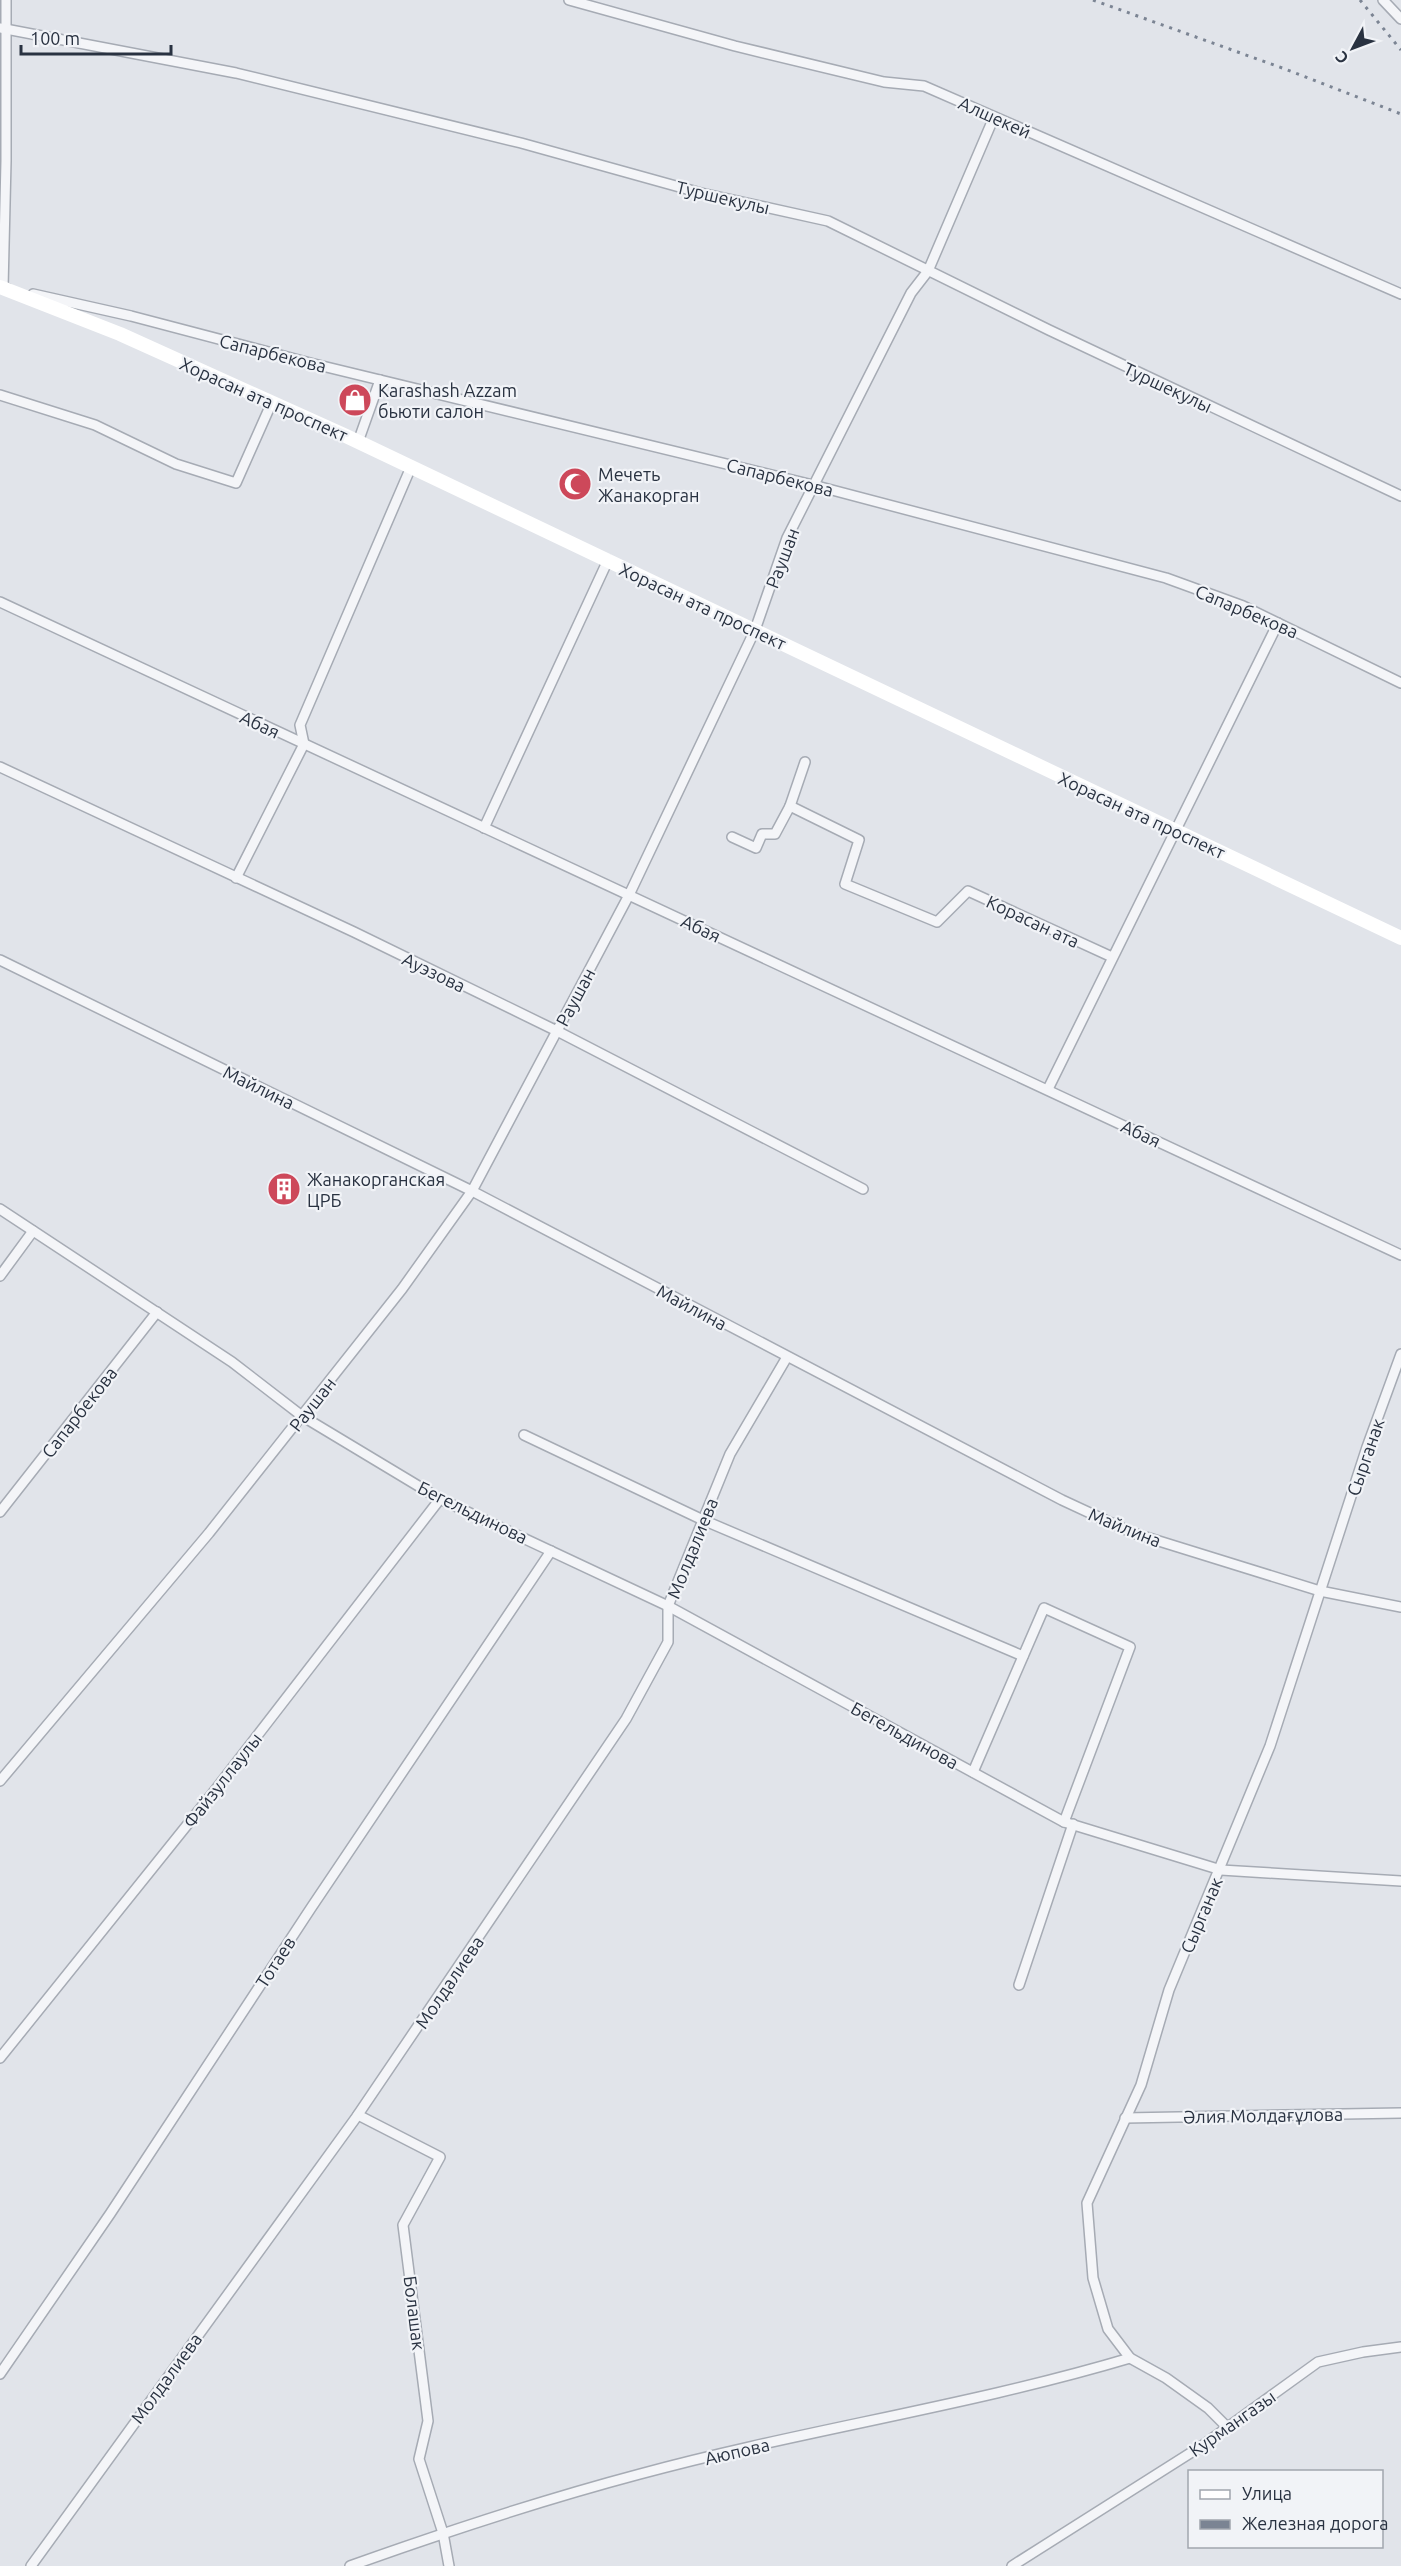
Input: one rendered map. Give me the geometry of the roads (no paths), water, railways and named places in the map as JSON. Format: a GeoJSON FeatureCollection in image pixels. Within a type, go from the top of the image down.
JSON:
{"type":"FeatureCollection","features":[{"type":"Feature","properties":{"kind":"main road","name":"Хорасан ата проспект"},"geometry":{"type":"LineString","coordinates":[[1,287],[120,334],[272,402],[1401,938]]}},
{"type":"Feature","properties":{"kind":"street"},"geometry":{"type":"LineString","coordinates":[[1,287],[6,161],[2,28],[6,0]]}},
{"type":"Feature","properties":{"kind":"street","name":"Алшекей"},"geometry":{"type":"LineString","coordinates":[[569,0],[735,46],[884,82],[924,86],[1401,294]]}},
{"type":"Feature","properties":{"kind":"street"},"geometry":{"type":"LineString","coordinates":[[1383,0],[1401,19]]}},
{"type":"Feature","properties":{"kind":"street","name":"Туршекулы"},"geometry":{"type":"LineString","coordinates":[[2,28],[236,73],[521,143],[701,193],[828,221],[928,271],[1401,496]]}},
{"type":"Feature","properties":{"kind":"street","name":"Раушан"},"geometry":{"type":"LineString","coordinates":[[0,1781],[208,1533],[302,1416],[402,1289],[472,1191],[630,895],[755,630],[788,538],[911,293],[928,271],[994,117]]}},
{"type":"Feature","properties":{"kind":"street","name":"Сапарбекова"},"geometry":{"type":"LineString","coordinates":[[1,287],[131,316],[380,380],[813,485],[1166,578],[1243,606],[1401,683]]}},
{"type":"Feature","properties":{"kind":"street"},"geometry":{"type":"LineString","coordinates":[[358,442],[380,380]]}},
{"type":"Feature","properties":{"kind":"street"},"geometry":{"type":"LineString","coordinates":[[0,396],[95,425],[176,464],[236,483],[272,402]]}},
{"type":"Feature","properties":{"kind":"street"},"geometry":{"type":"LineString","coordinates":[[236,878],[304,744],[300,725],[411,467]]}},
{"type":"Feature","properties":{"kind":"street"},"geometry":{"type":"LineString","coordinates":[[484,828],[608,560]]}},
{"type":"Feature","properties":{"kind":"street","name":"Абая"},"geometry":{"type":"LineString","coordinates":[[0,602],[1401,1255]]}},
{"type":"Feature","properties":{"kind":"street"},"geometry":{"type":"LineString","coordinates":[[1048,1089],[1278,623]]}},
{"type":"Feature","properties":{"kind":"street"},"geometry":{"type":"LineString","coordinates":[[732,837],[756,848],[762,834],[775,834],[790,806],[805,762]]}},
{"type":"Feature","properties":{"kind":"street","name":"Ауэзова"},"geometry":{"type":"LineString","coordinates":[[0,767],[557,1032],[863,1189]]}},
{"type":"Feature","properties":{"kind":"street","name":"Корасан ата"},"geometry":{"type":"LineString","coordinates":[[790,806],[859,840],[844,884],[937,922],[968,891],[1112,957]]}},
{"type":"Feature","properties":{"kind":"street","name":"Майлина"},"geometry":{"type":"LineString","coordinates":[[0,960],[472,1191],[1062,1500],[1133,1533],[1320,1591],[1401,1606]]}},
{"type":"Feature","properties":{"kind":"street","name":"Бегельдинова"},"geometry":{"type":"LineString","coordinates":[[0,1209],[232,1362],[302,1416],[440,1499],[668,1606],[1069,1823],[1221,1869],[1401,1881]]}},
{"type":"Feature","properties":{"kind":"street"},"geometry":{"type":"LineString","coordinates":[[0,1276],[33,1231]]}},
{"type":"Feature","properties":{"kind":"street","name":"Сапарбекова"},"geometry":{"type":"LineString","coordinates":[[0,1512],[157,1312]]}},
{"type":"Feature","properties":{"kind":"street","name":"Сырганак"},"geometry":{"type":"LineString","coordinates":[[1227,2427],[1208,2409],[1166,2378],[1130,2358],[1108,2329],[1093,2278],[1087,2202],[1141,2085],[1168,1989],[1221,1869],[1270,1746],[1401,1354]]}},
{"type":"Feature","properties":{"kind":"street","name":"Молдалиева"},"geometry":{"type":"LineString","coordinates":[[31,2566],[358,2115],[626,1719],[668,1641],[668,1606],[729,1454],[787,1357]]}},
{"type":"Feature","properties":{"kind":"street"},"geometry":{"type":"LineString","coordinates":[[524,1435],[703,1520],[1023,1656]]}},
{"type":"Feature","properties":{"kind":"street","name":"Файзуллаулы"},"geometry":{"type":"LineString","coordinates":[[0,2058],[216,1790],[440,1499]]}},
{"type":"Feature","properties":{"kind":"street","name":"Тотаев"},"geometry":{"type":"LineString","coordinates":[[0,2374],[110,2214],[311,1908],[551,1551]]}},
{"type":"Feature","properties":{"kind":"street","name":"Бегельдинова"},"geometry":{"type":"LineString","coordinates":[[973,1772],[1044,1608],[1130,1647],[1069,1823],[1019,1985]]}},
{"type":"Feature","properties":{"kind":"street","name":"Әлия Молдағұлова"},"geometry":{"type":"LineString","coordinates":[[1125,2118],[1401,2113]]}},
{"type":"Feature","properties":{"kind":"street","name":"Болашак"},"geometry":{"type":"LineString","coordinates":[[358,2115],[440,2157],[403,2225],[428,2421],[419,2459],[443,2533],[449,2566]]}},
{"type":"Feature","properties":{"kind":"street","name":"Курмангазы"},"geometry":{"type":"LineString","coordinates":[[1012,2566],[1227,2427],[1318,2362],[1363,2352],[1401,2347]]}},
{"type":"Feature","properties":{"kind":"street","name":"Аюпова"},"geometry":{"type":"LineString","coordinates":[[350,2566],[443,2533],[640,2474],[929,2406],[1047,2382],[1130,2358]]}},
{"type":"Feature","properties":{"kind":"railway"},"geometry":{"type":"LineString","coordinates":[[1093,0],[1285,69],[1401,114]]}},
{"type":"Feature","properties":{"kind":"railway"},"geometry":{"type":"LineString","coordinates":[[1360,0],[1401,50]]}},
{"type":"Feature","properties":{"kind":"place","name":"Karashash Azzam бьюти салон"},"geometry":{"type":"Point","coordinates":[355,400]}},
{"type":"Feature","properties":{"kind":"place","name":"Мечеть Жанакорган"},"geometry":{"type":"Point","coordinates":[575,484]}},
{"type":"Feature","properties":{"kind":"place","name":"Жанакорганская ЦРБ"},"geometry":{"type":"Point","coordinates":[284,1189]}}]}
